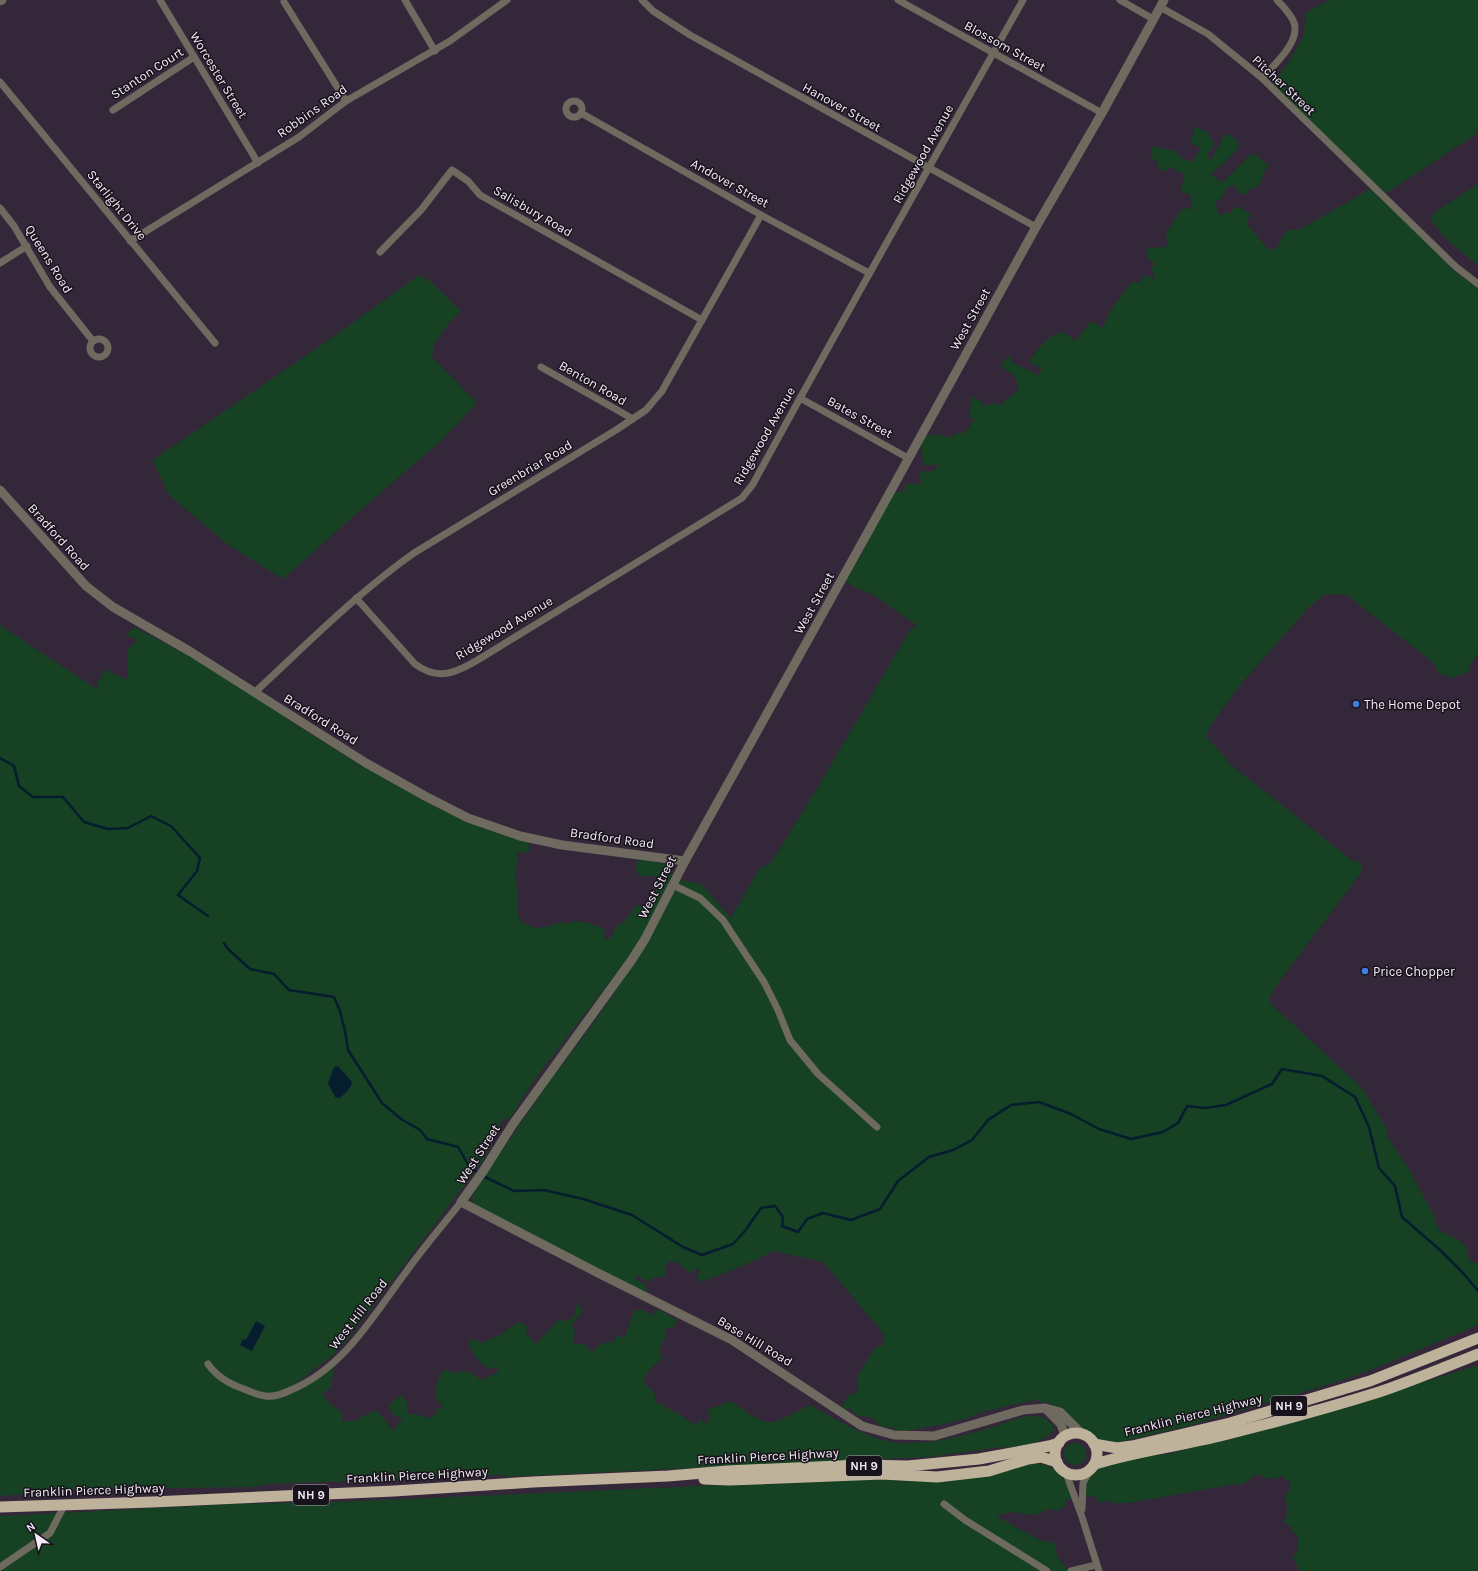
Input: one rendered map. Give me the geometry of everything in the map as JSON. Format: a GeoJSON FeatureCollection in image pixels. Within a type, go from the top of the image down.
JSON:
{"type":"FeatureCollection","features":[{"type":"Feature","properties":{"kind":"highway","name":"Franklin Pierce Highway"},"geometry":{"type":"LineString","coordinates":[[1094,1444],[1117,1448],[1124,1447],[1230,1423],[1370,1381],[1478,1338]]}},
{"type":"Feature","properties":{"kind":"highway","name":"Franklin Pierce Highway"},"geometry":{"type":"LineString","coordinates":[[1092,1468],[1116,1457],[1175,1447],[1308,1412],[1380,1391],[1478,1354]]}},
{"type":"Feature","properties":{"kind":"highway","name":"NH 9"},"geometry":{"type":"LineString","coordinates":[[1062,1440],[1073,1433],[1082,1434],[1092,1440],[1094,1444]]}},
{"type":"Feature","properties":{"kind":"highway","name":"Franklin Pierce Highway"},"geometry":{"type":"LineString","coordinates":[[0,1508],[394,1491],[533,1482],[668,1476],[727,1471],[860,1466],[908,1466],[979,1459],[1049,1446],[1062,1440]]}},
{"type":"Feature","properties":{"kind":"highway"},"geometry":{"type":"LineString","coordinates":[[1062,1440],[1055,1451],[1057,1462],[1066,1473]]}},
{"type":"Feature","properties":{"kind":"highway"},"geometry":{"type":"LineString","coordinates":[[1092,1468],[1098,1453],[1094,1444]]}},
{"type":"Feature","properties":{"kind":"highway","name":"Franklin Pierce Highway"},"geometry":{"type":"LineString","coordinates":[[668,1476],[729,1480],[882,1474],[937,1477],[989,1471],[1028,1459],[1041,1457],[1057,1462]]}},
{"type":"Feature","properties":{"kind":"highway","name":"NH 9"},"geometry":{"type":"LineString","coordinates":[[1066,1473],[1075,1476],[1082,1475],[1092,1468]]}},
{"type":"Feature","properties":{"kind":"street","name":"Worcester Street"},"geometry":{"type":"LineString","coordinates":[[160,0],[258,163]]}},
{"type":"Feature","properties":{"kind":"street"},"geometry":{"type":"LineString","coordinates":[[405,0],[435,51]]}},
{"type":"Feature","properties":{"kind":"street","name":"Robbins Road"},"geometry":{"type":"LineString","coordinates":[[130,241],[308,131],[346,101],[435,51],[507,0]]}},
{"type":"Feature","properties":{"kind":"street","name":"Hanover Street"},"geometry":{"type":"LineString","coordinates":[[642,0],[653,11],[690,35],[1036,227]]}},
{"type":"Feature","properties":{"kind":"street","name":"Blossom Street"},"geometry":{"type":"LineString","coordinates":[[898,0],[993,54],[1102,113]]}},
{"type":"Feature","properties":{"kind":"street","name":"Ridgewood Avenue"},"geometry":{"type":"LineString","coordinates":[[356,598],[415,664],[423,670],[440,674],[449,673],[468,666],[742,498],[753,484],[869,272],[930,168],[1023,0]]}},
{"type":"Feature","properties":{"kind":"street"},"geometry":{"type":"LineString","coordinates":[[1120,0],[1153,19]]}},
{"type":"Feature","properties":{"kind":"street"},"geometry":{"type":"LineString","coordinates":[[1262,78],[1279,60],[1294,38],[1294,20],[1277,0]]}},
{"type":"Feature","properties":{"kind":"street"},"geometry":{"type":"LineString","coordinates":[[284,2],[346,101]]}},
{"type":"Feature","properties":{"kind":"street","name":"West Street"},"geometry":{"type":"LineString","coordinates":[[461,1202],[484,1170],[513,1124],[631,961],[645,939],[684,861],[1036,227],[1102,113],[1162,4]]}},
{"type":"Feature","properties":{"kind":"street","name":"Pitcher Street"},"geometry":{"type":"LineString","coordinates":[[1162,4],[1208,34],[1262,78],[1456,267],[1478,284]]}},
{"type":"Feature","properties":{"kind":"street","name":"Stanton Court"},"geometry":{"type":"LineString","coordinates":[[113,110],[194,56]]}},
{"type":"Feature","properties":{"kind":"street","name":"Starlight Drive"},"geometry":{"type":"LineString","coordinates":[[0,82],[215,343]]}},
{"type":"Feature","properties":{"kind":"street","name":"Andover Street"},"geometry":{"type":"LineString","coordinates":[[581,113],[761,215],[869,272]]}},
{"type":"Feature","properties":{"kind":"street","name":"Salisbury Road"},"geometry":{"type":"LineString","coordinates":[[380,252],[421,210],[452,170],[468,181],[480,195],[702,320]]}},
{"type":"Feature","properties":{"kind":"street","name":"Queens Road"},"geometry":{"type":"LineString","coordinates":[[0,208],[14,226],[50,287],[93,341]]}},
{"type":"Feature","properties":{"kind":"street","name":"Greenbriar Road"},"geometry":{"type":"LineString","coordinates":[[254,693],[356,598],[414,553],[646,410],[662,391],[761,215]]}},
{"type":"Feature","properties":{"kind":"street"},"geometry":{"type":"LineString","coordinates":[[0,263],[26,246]]}},
{"type":"Feature","properties":{"kind":"street","name":"Benton Road"},"geometry":{"type":"LineString","coordinates":[[542,367],[633,419]]}},
{"type":"Feature","properties":{"kind":"street","name":"Bates Street"},"geometry":{"type":"LineString","coordinates":[[800,398],[908,458]]}},
{"type":"Feature","properties":{"kind":"street","name":"Bradford Road"},"geometry":{"type":"LineString","coordinates":[[0,490],[86,586],[113,607],[191,652],[366,763],[445,806],[468,818],[520,836],[562,845],[684,861]]}},
{"type":"Feature","properties":{"kind":"street"},"geometry":{"type":"LineString","coordinates":[[673,885],[700,898],[723,920],[764,982],[778,1010],[790,1040],[818,1074],[876,1127]]}},
{"type":"Feature","properties":{"kind":"street","name":"West Hill Road"},"geometry":{"type":"LineString","coordinates":[[208,1364],[214,1372],[226,1381],[265,1396],[275,1396],[302,1386],[336,1361],[356,1340],[410,1266],[461,1202]]}},
{"type":"Feature","properties":{"kind":"street","name":"Base Hill Road"},"geometry":{"type":"LineString","coordinates":[[461,1202],[732,1340],[862,1426],[894,1435],[934,1436],[1023,1410],[1045,1408],[1060,1412],[1082,1434]]}},
{"type":"Feature","properties":{"kind":"street"},"geometry":{"type":"LineString","coordinates":[[1045,1408],[1061,1424],[1062,1440]]}},
{"type":"Feature","properties":{"kind":"street"},"geometry":{"type":"LineString","coordinates":[[1082,1517],[1082,1483],[1092,1468]]}},
{"type":"Feature","properties":{"kind":"street"},"geometry":{"type":"LineString","coordinates":[[1066,1473],[1098,1568],[1071,1571]]}},
{"type":"Feature","properties":{"kind":"street"},"geometry":{"type":"LineString","coordinates":[[944,1504],[965,1520],[1047,1571]]}},
{"type":"Feature","properties":{"kind":"street"},"geometry":{"type":"LineString","coordinates":[[0,1567],[50,1533],[64,1506]]}},
{"type":"Feature","properties":{"kind":"green space"},"geometry":{"type":"Polygon","coordinates":[[[1329,0],[1478,0],[1478,133],[1386,193],[1274,87],[1276,83],[1274,81],[1287,65],[1304,34],[1306,13],[1329,0]]]}},
{"type":"Feature","properties":{"kind":"green space"},"geometry":{"type":"Polygon","coordinates":[[[1197,126],[1202,131],[1206,130],[1214,143],[1207,157],[1211,160],[1224,135],[1228,134],[1237,140],[1239,147],[1211,174],[1222,183],[1252,153],[1268,164],[1259,185],[1255,189],[1250,188],[1247,193],[1239,194],[1235,185],[1227,187],[1222,198],[1215,202],[1219,215],[1231,212],[1236,206],[1251,214],[1246,223],[1267,248],[1275,250],[1287,230],[1301,229],[1370,189],[1429,244],[1452,269],[1478,289],[1478,654],[1470,665],[1468,672],[1453,678],[1438,673],[1435,664],[1347,595],[1325,594],[1310,606],[1240,685],[1210,726],[1206,737],[1228,760],[1226,761],[1354,862],[1357,860],[1360,863],[1363,870],[1279,982],[1270,997],[1270,1003],[1362,1088],[1387,1129],[1387,1136],[1407,1166],[1437,1221],[1432,1221],[1438,1224],[1437,1227],[1439,1230],[1463,1244],[1471,1262],[1478,1262],[1478,1325],[1376,1368],[1337,1382],[1192,1425],[1115,1443],[1096,1440],[1065,1412],[1047,1402],[1038,1402],[1039,1399],[982,1412],[968,1418],[945,1424],[900,1432],[891,1427],[884,1428],[873,1418],[858,1415],[854,1413],[851,1408],[845,1410],[842,1405],[850,1394],[855,1394],[859,1388],[857,1385],[857,1376],[875,1348],[883,1345],[884,1334],[823,1262],[774,1251],[738,1268],[700,1282],[696,1276],[700,1272],[698,1268],[691,1274],[680,1264],[670,1261],[666,1265],[666,1276],[654,1278],[648,1282],[638,1276],[634,1279],[645,1284],[648,1293],[477,1208],[472,1200],[475,1190],[548,1083],[614,994],[681,880],[701,884],[731,918],[759,869],[771,863],[818,787],[911,628],[918,626],[872,594],[856,588],[845,581],[854,562],[860,558],[871,531],[894,492],[904,492],[906,484],[919,484],[922,482],[919,476],[922,471],[931,472],[940,465],[924,465],[920,443],[924,436],[935,434],[951,437],[957,433],[964,433],[970,427],[974,419],[968,417],[971,410],[969,408],[971,406],[972,396],[982,402],[984,406],[994,403],[1000,405],[1019,389],[1015,376],[1000,366],[1009,355],[1013,363],[1039,375],[1042,367],[1036,366],[1029,361],[1050,337],[1061,333],[1067,334],[1075,341],[1091,321],[1103,328],[1112,309],[1132,282],[1139,283],[1145,275],[1155,279],[1151,267],[1155,265],[1154,262],[1150,261],[1146,252],[1151,247],[1158,248],[1168,246],[1166,233],[1181,210],[1186,207],[1188,210],[1192,209],[1190,193],[1183,194],[1180,190],[1185,177],[1181,172],[1169,167],[1165,172],[1157,166],[1158,162],[1150,159],[1153,155],[1151,146],[1175,151],[1183,159],[1192,162],[1200,148],[1190,142],[1194,129],[1197,126]]]}},
{"type":"Feature","properties":{"kind":"green space"},"geometry":{"type":"Polygon","coordinates":[[[1478,184],[1478,265],[1439,231],[1431,218],[1435,212],[1478,184]]]}},
{"type":"Feature","properties":{"kind":"green space"},"geometry":{"type":"Polygon","coordinates":[[[419,275],[431,282],[461,311],[448,324],[434,344],[432,357],[477,403],[441,441],[283,579],[227,544],[168,494],[153,460],[333,337],[419,275]]]}},
{"type":"Feature","properties":{"kind":"green space"},"geometry":{"type":"Polygon","coordinates":[[[0,625],[98,690],[98,681],[105,669],[120,677],[128,679],[128,649],[137,640],[126,635],[134,627],[195,659],[362,766],[440,809],[530,842],[529,851],[521,853],[515,851],[518,857],[515,874],[518,894],[517,910],[520,921],[534,928],[547,927],[560,922],[567,924],[574,921],[589,923],[604,929],[605,940],[608,939],[613,935],[616,926],[625,922],[627,916],[631,915],[632,910],[637,905],[648,908],[654,901],[654,893],[661,882],[652,876],[640,876],[635,870],[639,858],[668,865],[673,872],[666,890],[641,941],[544,1067],[509,1120],[504,1118],[483,1160],[470,1178],[346,1341],[333,1355],[279,1399],[315,1381],[335,1365],[332,1385],[325,1392],[322,1392],[328,1402],[341,1412],[343,1417],[342,1421],[354,1421],[375,1410],[383,1417],[393,1431],[398,1423],[403,1422],[399,1417],[394,1415],[388,1406],[401,1395],[407,1402],[408,1414],[429,1418],[437,1413],[436,1408],[443,1409],[442,1405],[435,1397],[437,1383],[442,1371],[447,1370],[455,1373],[463,1371],[473,1373],[480,1380],[497,1373],[498,1366],[490,1369],[479,1362],[469,1346],[471,1338],[481,1343],[498,1336],[518,1322],[527,1326],[526,1333],[536,1344],[558,1320],[565,1321],[574,1317],[577,1303],[583,1310],[571,1326],[575,1330],[573,1340],[575,1344],[585,1344],[586,1347],[593,1353],[601,1344],[614,1342],[616,1335],[624,1338],[634,1311],[642,1309],[651,1315],[658,1309],[677,1320],[673,1328],[665,1328],[666,1337],[659,1352],[663,1358],[649,1370],[643,1382],[654,1392],[656,1402],[684,1417],[696,1426],[699,1419],[706,1424],[709,1418],[708,1410],[730,1401],[754,1417],[769,1422],[784,1418],[810,1405],[855,1429],[879,1439],[891,1442],[915,1443],[951,1438],[1030,1416],[1042,1417],[1053,1425],[1053,1431],[1048,1436],[1032,1445],[1016,1448],[1003,1447],[928,1457],[503,1477],[501,1475],[268,1484],[255,1487],[90,1489],[0,1496],[0,625]]]}},
{"type":"Feature","properties":{"kind":"green space"},"geometry":{"type":"Polygon","coordinates":[[[1478,1365],[1478,1571],[1299,1571],[1295,1560],[1292,1558],[1299,1549],[1297,1546],[1299,1541],[1296,1533],[1291,1533],[1293,1527],[1288,1526],[1283,1520],[1287,1517],[1287,1504],[1284,1497],[1290,1489],[1290,1480],[1285,1480],[1283,1475],[1276,1479],[1265,1478],[1258,1474],[1242,1485],[1236,1484],[1128,1503],[1110,1503],[1111,1500],[1101,1503],[1097,1501],[1095,1496],[1085,1497],[1085,1486],[1088,1478],[1100,1466],[1127,1458],[1167,1454],[1296,1422],[1478,1365]]]}},
{"type":"Feature","properties":{"kind":"green space"},"geometry":{"type":"Polygon","coordinates":[[[1075,1443],[1083,1446],[1086,1454],[1083,1462],[1075,1465],[1067,1462],[1064,1454],[1067,1446],[1075,1443]]]}},
{"type":"Feature","properties":{"kind":"green space"},"geometry":{"type":"Polygon","coordinates":[[[1031,1463],[1047,1466],[1059,1472],[1066,1483],[1072,1499],[1065,1500],[1065,1506],[1057,1511],[1048,1509],[1036,1515],[1010,1512],[996,1516],[1040,1540],[1055,1543],[1057,1556],[1068,1571],[0,1571],[0,1516],[233,1504],[337,1502],[877,1478],[1031,1463]]]}},
{"type":"Feature","properties":{"kind":"water"},"geometry":{"type":"Polygon","coordinates":[[[338,1066],[352,1082],[347,1091],[339,1098],[335,1097],[328,1083],[334,1067],[338,1066]]]}},
{"type":"Feature","properties":{"kind":"water"},"geometry":{"type":"Polygon","coordinates":[[[256,1321],[265,1326],[252,1351],[240,1345],[243,1339],[246,1340],[256,1321]]]}},
{"type":"Feature","properties":{"kind":"waterway"},"geometry":{"type":"LineString","coordinates":[[0,758],[14,766],[19,786],[33,797],[63,797],[84,822],[108,829],[128,828],[151,816],[171,826],[200,858],[197,871],[178,895],[208,916]]}},
{"type":"Feature","properties":{"kind":"waterway"},"geometry":{"type":"LineString","coordinates":[[224,943],[228,949],[250,969],[274,974],[289,990],[334,997],[340,1011],[348,1050],[382,1103],[401,1119],[420,1130],[427,1139],[458,1147],[470,1168],[479,1173]]}},
{"type":"Feature","properties":{"kind":"waterway"},"geometry":{"type":"LineString","coordinates":[[483,1176],[514,1191],[544,1190],[583,1199],[632,1215],[683,1247],[702,1255],[733,1244],[745,1231],[761,1208],[775,1206],[783,1217],[782,1226],[798,1232],[807,1219],[823,1213],[851,1220],[880,1209],[898,1181],[929,1157],[953,1150],[972,1140],[988,1120],[1011,1105],[1039,1102],[1071,1114],[1099,1129],[1131,1139],[1163,1132],[1178,1123],[1187,1106],[1205,1108],[1226,1105],[1272,1084],[1282,1069],[1322,1076],[1355,1097],[1369,1127],[1379,1168],[1395,1186],[1402,1217],[1440,1250],[1464,1274],[1478,1291]]}},
{"type":"Feature","properties":{"kind":"place","name":"The Home Depot"},"geometry":{"type":"Point","coordinates":[1356,704]}},
{"type":"Feature","properties":{"kind":"place","name":"Price Chopper"},"geometry":{"type":"Point","coordinates":[1365,971]}}]}
